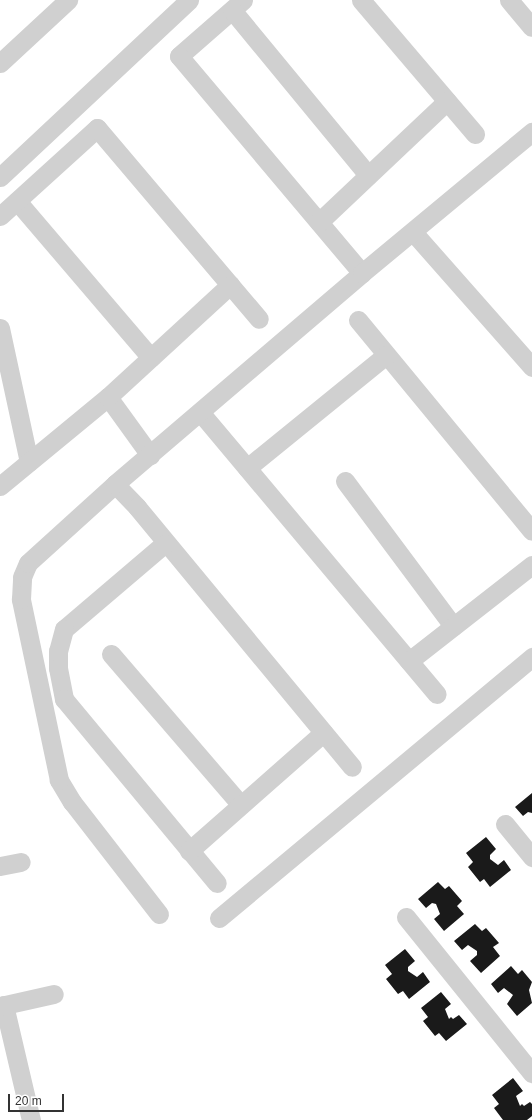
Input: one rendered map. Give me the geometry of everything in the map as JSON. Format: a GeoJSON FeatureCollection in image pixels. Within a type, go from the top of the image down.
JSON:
{"type":"FeatureCollection","features":[{"type":"Feature","properties":{"kind":"street"},"geometry":{"type":"LineString","coordinates":[[0,63],[68,0]]}},
{"type":"Feature","properties":{"kind":"street"},"geometry":{"type":"LineString","coordinates":[[0,177],[189,0]]}},
{"type":"Feature","properties":{"kind":"street"},"geometry":{"type":"LineString","coordinates":[[361,0],[475,134]]}},
{"type":"Feature","properties":{"kind":"street"},"geometry":{"type":"LineString","coordinates":[[509,0],[532,26]]}},
{"type":"Feature","properties":{"kind":"street"},"geometry":{"type":"LineString","coordinates":[[362,273],[178,56],[237,5],[368,175]]}},
{"type":"Feature","properties":{"kind":"street"},"geometry":{"type":"LineString","coordinates":[[319,222],[447,101]]}},
{"type":"Feature","properties":{"kind":"street"},"geometry":{"type":"LineString","coordinates":[[0,216],[97,128],[259,319]]}},
{"type":"Feature","properties":{"kind":"street"},"geometry":{"type":"LineString","coordinates":[[159,914],[72,802],[59,780],[21,599],[22,577],[28,563],[115,484],[362,273],[532,132]]}},
{"type":"Feature","properties":{"kind":"street"},"geometry":{"type":"LineString","coordinates":[[17,200],[151,358]]}},
{"type":"Feature","properties":{"kind":"street"},"geometry":{"type":"LineString","coordinates":[[413,232],[532,367]]}},
{"type":"Feature","properties":{"kind":"street"},"geometry":{"type":"LineString","coordinates":[[0,486],[108,397],[230,285]]}},
{"type":"Feature","properties":{"kind":"street"},"geometry":{"type":"LineString","coordinates":[[358,320],[532,531]]}},
{"type":"Feature","properties":{"kind":"street"},"geometry":{"type":"LineString","coordinates":[[0,328],[29,462]]}},
{"type":"Feature","properties":{"kind":"street"},"geometry":{"type":"LineString","coordinates":[[247,468],[386,355]]}},
{"type":"Feature","properties":{"kind":"street"},"geometry":{"type":"LineString","coordinates":[[108,397],[150,455]]}},
{"type":"Feature","properties":{"kind":"street"},"geometry":{"type":"LineString","coordinates":[[200,412],[437,694]]}},
{"type":"Feature","properties":{"kind":"street"},"geometry":{"type":"LineString","coordinates":[[345,481],[453,626]]}},
{"type":"Feature","properties":{"kind":"street"},"geometry":{"type":"LineString","coordinates":[[115,484],[137,507],[164,544],[352,767]]}},
{"type":"Feature","properties":{"kind":"street"},"geometry":{"type":"LineString","coordinates":[[164,544],[64,629],[58,651],[58,668],[64,699],[217,882]]}},
{"type":"Feature","properties":{"kind":"street"},"geometry":{"type":"LineString","coordinates":[[409,661],[532,565]]}},
{"type":"Feature","properties":{"kind":"street"},"geometry":{"type":"LineString","coordinates":[[111,654],[241,805]]}},
{"type":"Feature","properties":{"kind":"street"},"geometry":{"type":"LineString","coordinates":[[219,918],[532,657]]}},
{"type":"Feature","properties":{"kind":"street"},"geometry":{"type":"LineString","coordinates":[[189,850],[323,733]]}},
{"type":"Feature","properties":{"kind":"street"},"geometry":{"type":"LineString","coordinates":[[505,824],[532,858]]}},
{"type":"Feature","properties":{"kind":"street"},"geometry":{"type":"LineString","coordinates":[[0,866],[21,862]]}},
{"type":"Feature","properties":{"kind":"street"},"geometry":{"type":"LineString","coordinates":[[406,917],[532,1073]]}},
{"type":"Feature","properties":{"kind":"street"},"geometry":{"type":"LineString","coordinates":[[31,1120],[2,1005],[54,994]]}},
{"type":"Feature","properties":{"kind":"building"},"geometry":{"type":"Polygon","coordinates":[[[532,793],[532,813],[528,812],[523,816],[515,807],[532,793]]]}},
{"type":"Feature","properties":{"kind":"building"},"geometry":{"type":"Polygon","coordinates":[[[486,837],[496,849],[490,855],[490,859],[498,865],[504,860],[511,870],[490,887],[484,879],[480,882],[468,867],[473,862],[466,853],[486,837]]]}},
{"type":"Feature","properties":{"kind":"building"},"geometry":{"type":"Polygon","coordinates":[[[438,882],[445,889],[449,886],[462,901],[457,906],[464,914],[444,931],[434,919],[440,914],[436,904],[432,903],[426,908],[418,899],[438,882]]]}},
{"type":"Feature","properties":{"kind":"building"},"geometry":{"type":"Polygon","coordinates":[[[475,924],[482,931],[486,928],[499,943],[493,947],[500,956],[481,973],[470,961],[477,955],[477,951],[468,945],[462,950],[454,941],[475,924]]]}},
{"type":"Feature","properties":{"kind":"building"},"geometry":{"type":"Polygon","coordinates":[[[405,949],[415,961],[408,967],[408,971],[417,977],[423,972],[430,982],[409,999],[403,991],[398,994],[386,979],[392,974],[385,965],[405,949]]]}},
{"type":"Feature","properties":{"kind":"building"},"geometry":{"type":"Polygon","coordinates":[[[511,966],[518,974],[522,970],[532,982],[529,990],[532,1003],[517,1016],[507,1004],[513,995],[504,988],[498,993],[491,984],[511,966]]]}},
{"type":"Feature","properties":{"kind":"building"},"geometry":{"type":"Polygon","coordinates":[[[441,992],[451,1004],[445,1009],[449,1019],[451,1017],[453,1019],[459,1015],[467,1024],[446,1041],[439,1033],[435,1036],[423,1021],[428,1017],[421,1008],[441,992]]]}},
{"type":"Feature","properties":{"kind":"building"},"geometry":{"type":"Polygon","coordinates":[[[513,1078],[523,1091],[516,1096],[520,1106],[522,1104],[524,1106],[530,1102],[532,1104],[532,1116],[527,1120],[503,1120],[494,1108],[499,1104],[492,1095],[513,1078]]]}}]}
